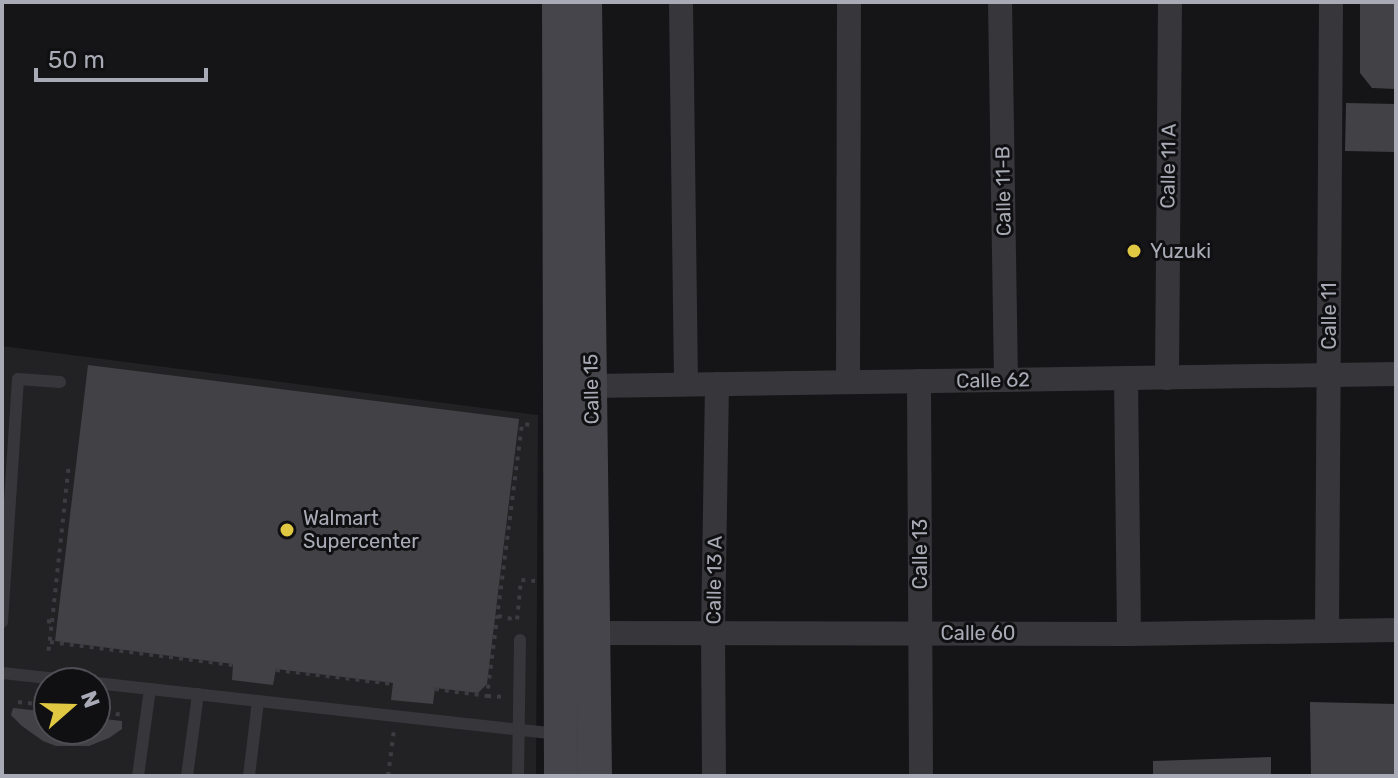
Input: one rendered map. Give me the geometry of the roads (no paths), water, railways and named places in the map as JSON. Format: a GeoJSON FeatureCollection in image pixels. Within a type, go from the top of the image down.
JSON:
{"type":"FeatureCollection","features":[{"type":"Feature","properties":{"kind":"street","name":"Calle 15"},"geometry":{"type":"LineString","coordinates":[[559,2],[561,633],[578,736],[595,776]]}},
{"type":"Feature","properties":{"kind":"street","name":"Calle 15"},"geometry":{"type":"LineString","coordinates":[[561,776],[578,736],[594,633],[585,2]]}},
{"type":"Feature","properties":{"kind":"street"},"geometry":{"type":"LineString","coordinates":[[681,2],[686,384]]}},
{"type":"Feature","properties":{"kind":"street"},"geometry":{"type":"LineString","coordinates":[[848,382],[849,2]]}},
{"type":"Feature","properties":{"kind":"street","name":"Calle 11-B"},"geometry":{"type":"LineString","coordinates":[[1000,2],[1006,380]]}},
{"type":"Feature","properties":{"kind":"street","name":"Calle 11 A"},"geometry":{"type":"LineString","coordinates":[[1167,378],[1170,2]]}},
{"type":"Feature","properties":{"kind":"street","name":"Calle 11"},"geometry":{"type":"LineString","coordinates":[[1327,631],[1331,2]]}},
{"type":"Feature","properties":{"kind":"street","name":"Calle 62"},"geometry":{"type":"LineString","coordinates":[[591,386],[1396,374]]}},
{"type":"Feature","properties":{"kind":"street"},"geometry":{"type":"LineString","coordinates":[[1126,378],[1129,634]]}},
{"type":"Feature","properties":{"kind":"street","name":"Calle 13"},"geometry":{"type":"LineString","coordinates":[[919,381],[921,776]]}},
{"type":"Feature","properties":{"kind":"street","name":"Calle 13 A"},"geometry":{"type":"LineString","coordinates":[[714,776],[717,384]]}},
{"type":"Feature","properties":{"kind":"street","name":"Calle 60"},"geometry":{"type":"LineString","coordinates":[[561,633],[1129,634],[1396,630]]}},
{"type":"Feature","properties":{"kind":"lane"},"geometry":{"type":"LineString","coordinates":[[2,622],[18,379],[60,382]]}},
{"type":"Feature","properties":{"kind":"lane"},"geometry":{"type":"LineString","coordinates":[[518,776],[520,640]]}},
{"type":"Feature","properties":{"kind":"lane"},"geometry":{"type":"LineString","coordinates":[[2,673],[32,676]]}},
{"type":"Feature","properties":{"kind":"lane"},"geometry":{"type":"LineString","coordinates":[[112,685],[578,736]]}},
{"type":"Feature","properties":{"kind":"lane"},"geometry":{"type":"LineString","coordinates":[[138,776],[150,689]]}},
{"type":"Feature","properties":{"kind":"lane"},"geometry":{"type":"LineString","coordinates":[[187,776],[198,694]]}},
{"type":"Feature","properties":{"kind":"lane"},"geometry":{"type":"LineString","coordinates":[[249,776],[258,701]]}},
{"type":"Feature","properties":{"kind":"place","name":"Yuzuki"},"geometry":{"type":"Point","coordinates":[1134,251]}},
{"type":"Feature","properties":{"kind":"place","name":"Walmart Supercenter"},"geometry":{"type":"Point","coordinates":[287,530]}}]}
